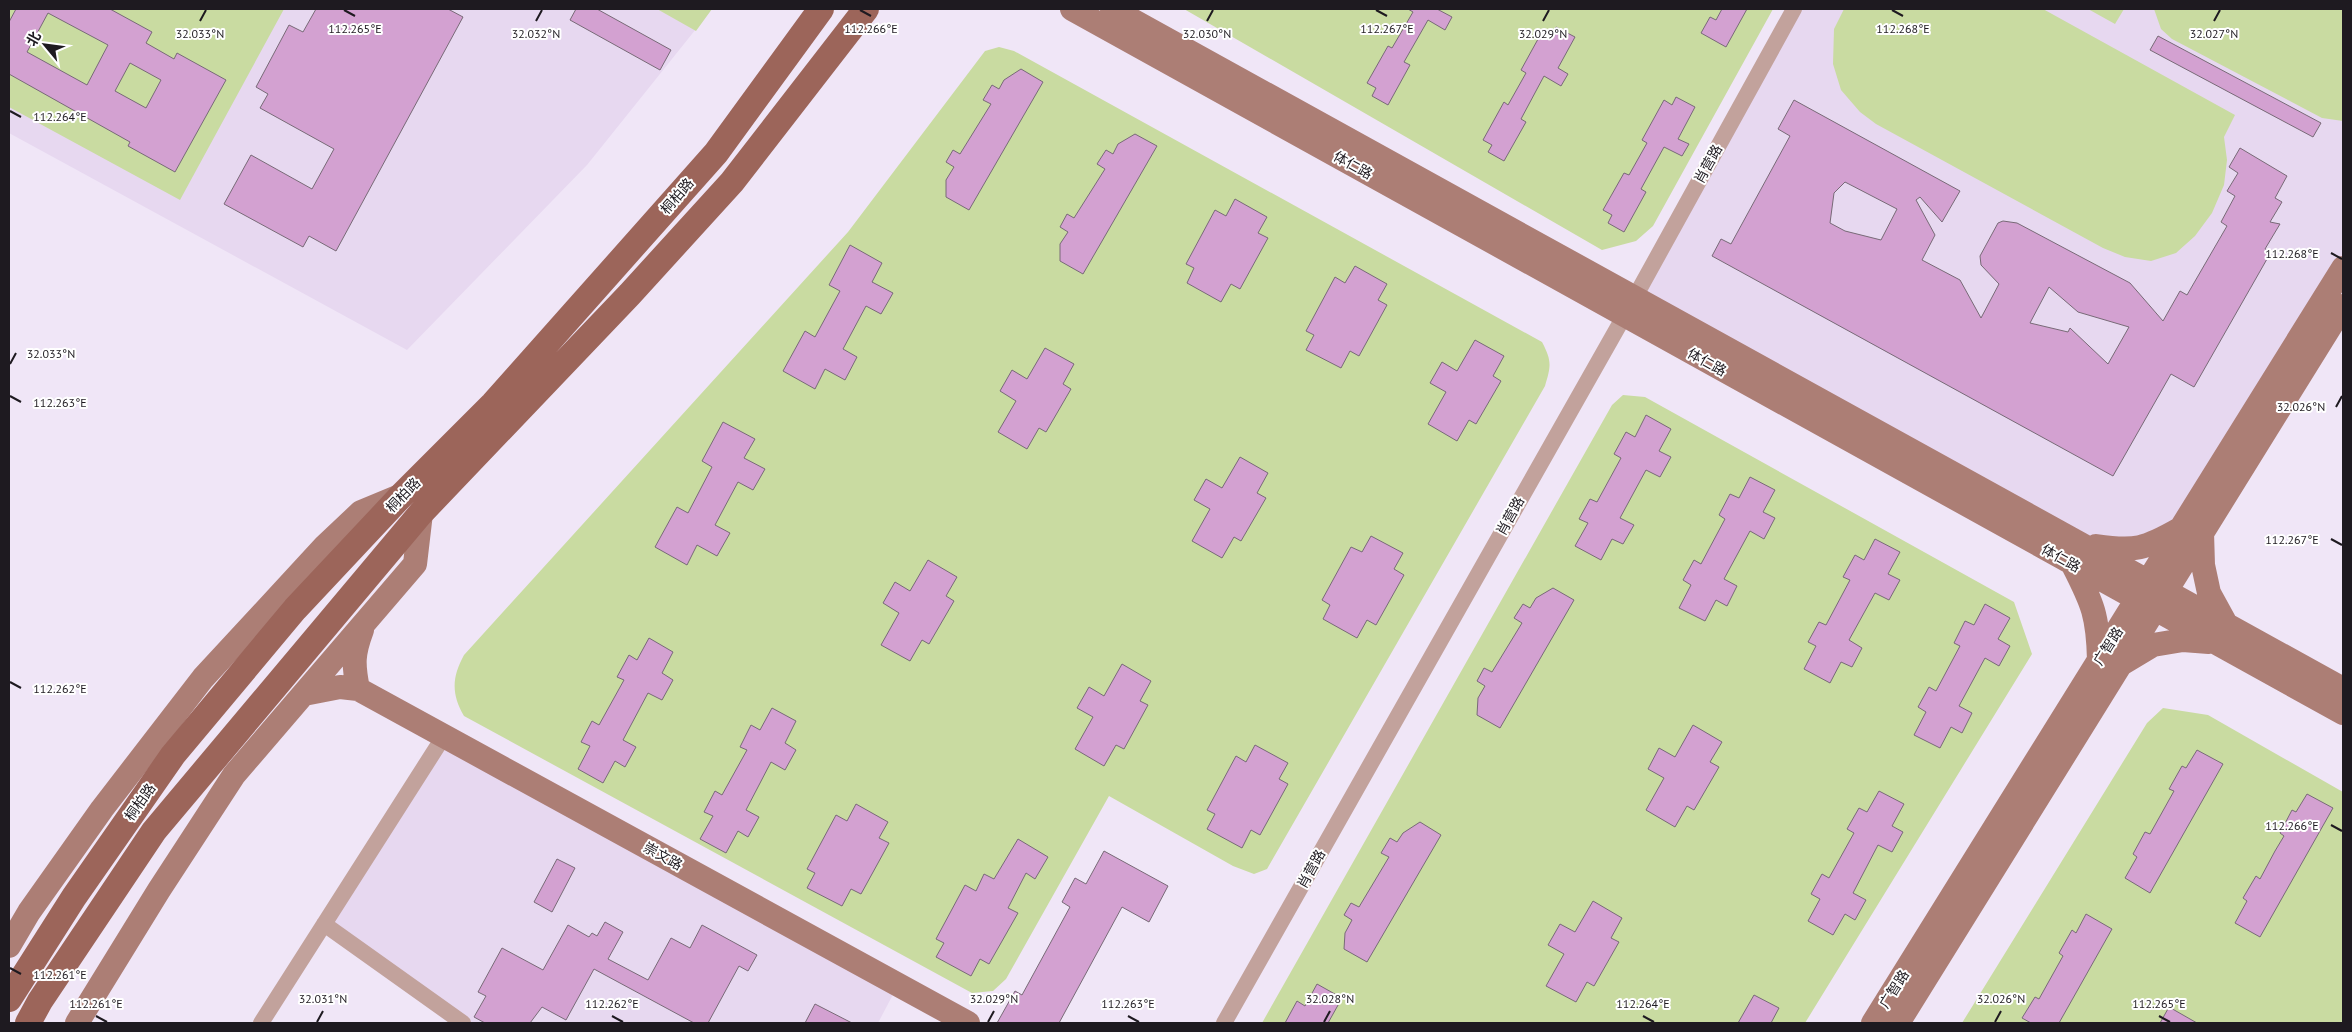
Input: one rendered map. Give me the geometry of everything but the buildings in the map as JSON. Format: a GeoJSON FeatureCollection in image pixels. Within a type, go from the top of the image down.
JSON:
{"type":"FeatureCollection","features":[{"type":"Feature","properties":{"kind":"main road","name":"桐柏路"},"geometry":{"type":"LineString","coordinates":[[9,999],[74,897],[173,754],[295,609],[402,495],[493,404],[716,153],[821,9]]}},
{"type":"Feature","properties":{"kind":"main road","name":"桐柏路"},"geometry":{"type":"LineString","coordinates":[[28,1023],[40,1001],[154,831],[421,514],[630,294],[732,182],[866,9]]}},
{"type":"Feature","properties":{"kind":"street","name":"体仁路"},"geometry":{"type":"LineString","coordinates":[[1072,9],[1629,306]]}},
{"type":"Feature","properties":{"kind":"street","name":"体仁路"},"geometry":{"type":"LineString","coordinates":[[1112,9],[1629,306],[2151,596],[2220,633],[2343,689]]}},
{"type":"Feature","properties":{"kind":"street","name":"肖营路"},"geometry":{"type":"LineString","coordinates":[[1224,1023],[1629,306],[1794,9]]}},
{"type":"Feature","properties":{"kind":"street","name":"广智路"},"geometry":{"type":"LineString","coordinates":[[1873,1023],[2151,596],[2192,530],[2343,268]]}},
{"type":"Feature","properties":{"kind":"street","name":"广智路"},"geometry":{"type":"LineString","coordinates":[[2192,530],[2343,306]]}},
{"type":"Feature","properties":{"kind":"street"},"geometry":{"type":"LineString","coordinates":[[9,946],[28,912],[102,809],[202,678],[325,546],[361,512],[402,495]]}},
{"type":"Feature","properties":{"kind":"street"},"geometry":{"type":"LineString","coordinates":[[77,1023],[159,890],[234,775],[415,564],[421,514]]}},
{"type":"Feature","properties":{"kind":"street"},"geometry":{"type":"LineString","coordinates":[[2192,530],[2204,565],[2208,593],[2220,633],[2153,645],[2109,663],[2077,555],[2126,551],[2154,544],[2192,530]]}},
{"type":"Feature","properties":{"kind":"street"},"geometry":{"type":"LineString","coordinates":[[304,694],[340,687],[358,689],[353,664],[354,651],[364,624]]}},
{"type":"Feature","properties":{"kind":"street","name":"体仁路"},"geometry":{"type":"LineString","coordinates":[[2220,633],[2343,713]]}},
{"type":"Feature","properties":{"kind":"street","name":"广智路"},"geometry":{"type":"LineString","coordinates":[[1898,1023],[2109,663]]}},
{"type":"Feature","properties":{"kind":"street","name":"崇文路"},"geometry":{"type":"LineString","coordinates":[[358,689],[968,1023]]}},
{"type":"Feature","properties":{"kind":"street"},"geometry":{"type":"LineString","coordinates":[[260,1023],[444,736]]}},
{"type":"Feature","properties":{"kind":"street"},"geometry":{"type":"LineString","coordinates":[[324,924],[463,1023]]}},
{"type":"Feature","properties":{"kind":"shaded area"},"geometry":{"type":"Polygon","coordinates":[[[9,9],[712,9],[587,165],[407,350],[9,133],[9,9]]]}},
{"type":"Feature","properties":{"kind":"shaded area"},"geometry":{"type":"Polygon","coordinates":[[[1794,9],[2343,9],[2343,268],[2181,528],[2154,544],[2081,544],[1635,297],[1794,9]]]}},
{"type":"Feature","properties":{"kind":"shaded area"},"geometry":{"type":"Polygon","coordinates":[[[444,736],[898,985],[878,1023],[463,1023],[324,924],[444,736]]]}},
{"type":"Feature","properties":{"kind":"green space"},"geometry":{"type":"Polygon","coordinates":[[[9,9],[284,9],[180,200],[9,107],[9,9]]]}},
{"type":"Feature","properties":{"kind":"green space"},"geometry":{"type":"Polygon","coordinates":[[[657,9],[712,9],[696,31],[657,9]]]}},
{"type":"Feature","properties":{"kind":"green space"},"geometry":{"type":"Polygon","coordinates":[[[1184,9],[1773,9],[1653,226],[1636,241],[1602,250],[1184,9]]]}},
{"type":"Feature","properties":{"kind":"green space"},"geometry":{"type":"Polygon","coordinates":[[[1844,9],[2043,9],[2235,115],[2224,137],[2227,160],[2224,185],[2212,213],[2195,236],[2176,253],[2151,261],[2125,257],[2103,248],[1876,124],[1860,112],[1841,90],[1833,64],[1834,29],[1844,9]]]}},
{"type":"Feature","properties":{"kind":"green space"},"geometry":{"type":"Polygon","coordinates":[[[2088,9],[2124,9],[2115,24],[2088,9]]]}},
{"type":"Feature","properties":{"kind":"green space"},"geometry":{"type":"Polygon","coordinates":[[[2154,9],[2343,9],[2343,121],[2322,118],[2172,39],[2161,29],[2154,9]]]}},
{"type":"Feature","properties":{"kind":"green space"},"geometry":{"type":"Polygon","coordinates":[[[999,47],[1014,51],[1542,342],[1548,354],[1550,364],[1545,386],[1267,869],[1254,874],[1233,866],[1109,796],[1006,979],[993,991],[972,993],[464,716],[455,693],[455,678],[464,655],[848,232],[985,51],[999,47]]]}},
{"type":"Feature","properties":{"kind":"green space"},"geometry":{"type":"Polygon","coordinates":[[[1623,395],[1645,397],[2014,602],[2032,654],[1805,1023],[1262,1023],[1612,405],[1623,395]]]}},
{"type":"Feature","properties":{"kind":"green space"},"geometry":{"type":"Polygon","coordinates":[[[2163,708],[2208,715],[2343,792],[2343,1023],[1962,1023],[2147,723],[2163,708]]]}}]}
